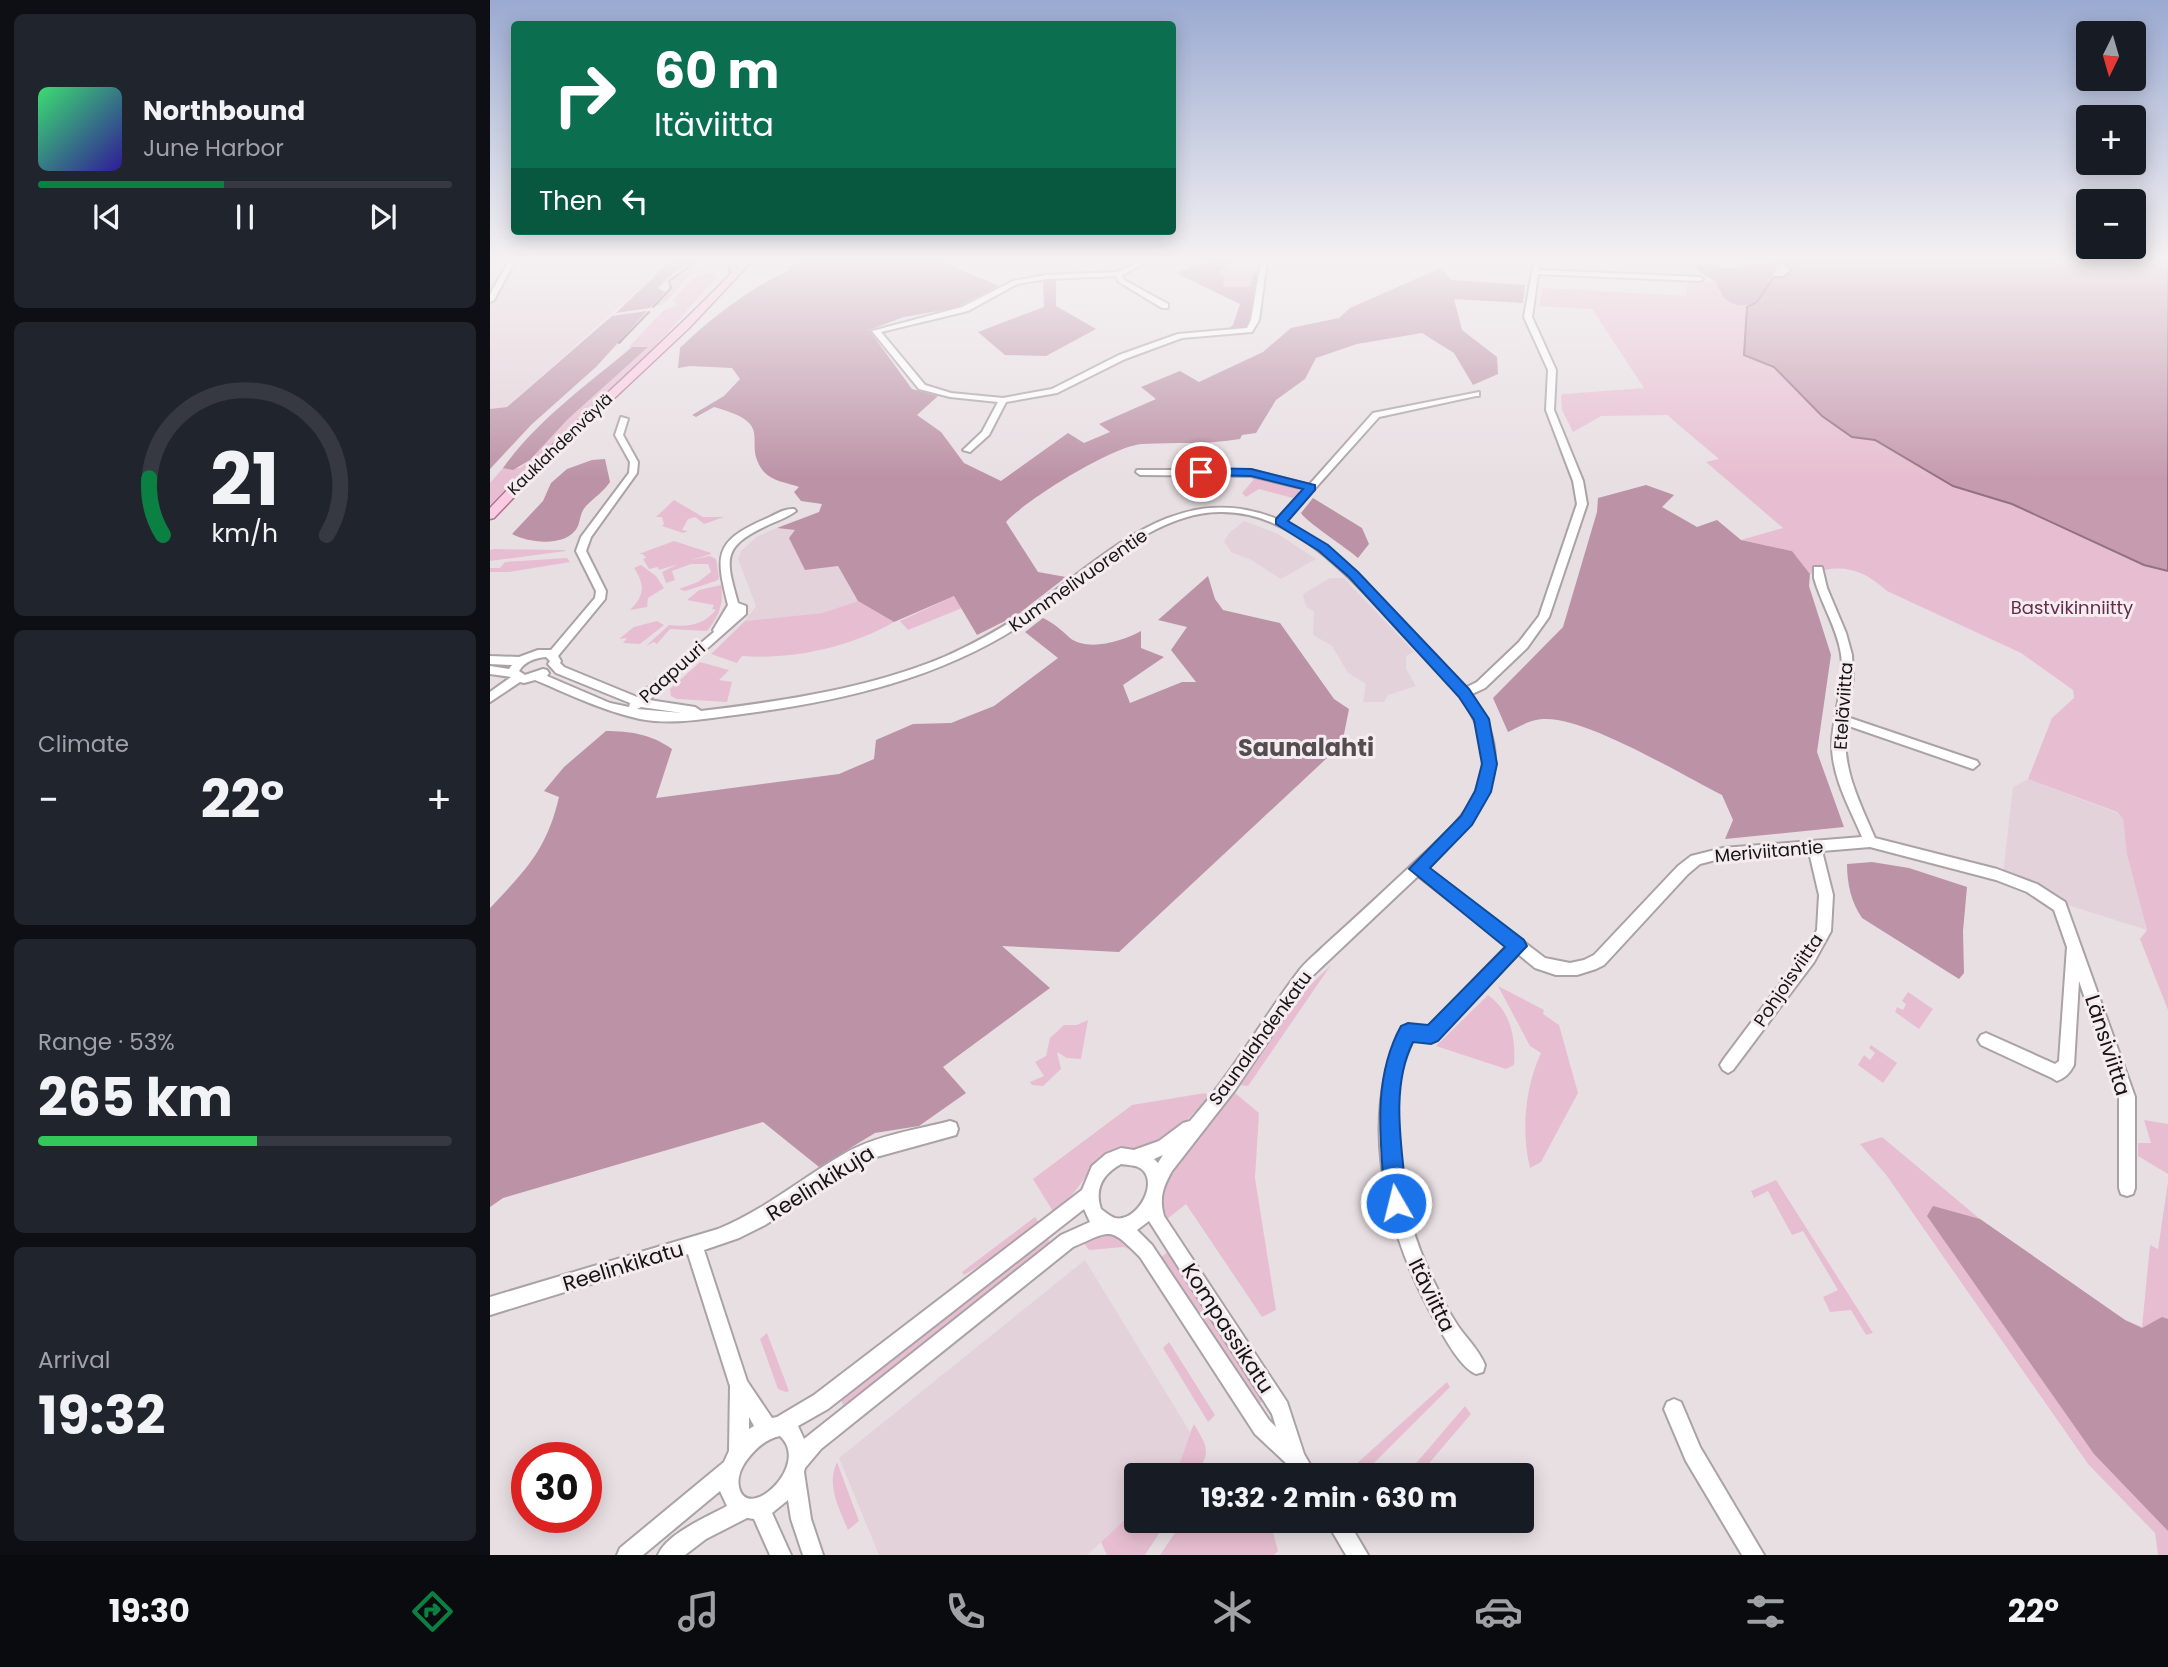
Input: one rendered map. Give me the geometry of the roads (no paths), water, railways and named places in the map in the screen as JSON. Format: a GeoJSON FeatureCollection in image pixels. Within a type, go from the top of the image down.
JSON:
{"type":"FeatureCollection","features":[{"type":"Feature","properties":{"kind":"main road","name":"Kauklahdenväylä"},"geometry":{"type":"LineString","coordinates":[[490,514],[546,455],[674,334]]}},
{"type":"Feature","properties":{"kind":"street"},"geometry":{"type":"LineString","coordinates":[[878,334],[922,387],[950,395],[1003,400],[1054,391],[1122,357],[1181,336],[1209,334]]}},
{"type":"Feature","properties":{"kind":"street"},"geometry":{"type":"LineString","coordinates":[[1464,693],[1480,685],[1522,645],[1544,617],[1582,504],[1578,481],[1550,410],[1552,370],[1536,334]]}},
{"type":"Feature","properties":{"kind":"street"},"geometry":{"type":"LineString","coordinates":[[1280,522],[1376,415],[1476,394]]}},
{"type":"Feature","properties":{"kind":"street"},"geometry":{"type":"LineString","coordinates":[[967,450],[986,433],[1003,400]]}},
{"type":"Feature","properties":{"kind":"street"},"geometry":{"type":"LineString","coordinates":[[490,670],[516,676],[537,676],[600,599],[601,590],[583,557],[583,544],[633,473],[634,462],[619,435],[624,419]]}},
{"type":"Feature","properties":{"kind":"street"},"geometry":{"type":"LineString","coordinates":[[1140,472],[1251,472],[1311,488]]}},
{"type":"Feature","properties":{"kind":"street","name":"Kummelivuorentie"},"geometry":{"type":"LineString","coordinates":[[537,676],[626,712],[676,718],[759,710],[845,694],[933,666],[989,640],[1024,619],[1146,531],[1177,517],[1230,509],[1256,513],[1280,522],[1309,537],[1341,562],[1464,693]]}},
{"type":"Feature","properties":{"kind":"street","name":"Paapuuri"},"geometry":{"type":"LineString","coordinates":[[626,712],[718,631],[733,605],[724,560],[728,550],[748,532],[791,511]]}},
{"type":"Feature","properties":{"kind":"street","name":"Eteläviitta"},"geometry":{"type":"LineString","coordinates":[[1818,569],[1819,579],[1843,635],[1848,658],[1838,748],[1842,768],[1870,842]]}},
{"type":"Feature","properties":{"kind":"street"},"geometry":{"type":"LineString","coordinates":[[490,660],[520,661],[539,653],[561,632],[583,619]]}},
{"type":"Feature","properties":{"kind":"street"},"geometry":{"type":"LineString","coordinates":[[539,653],[553,659]]}},
{"type":"Feature","properties":{"kind":"street","name":"Kummelivuorentie"},"geometry":{"type":"LineString","coordinates":[[553,659],[561,670],[638,702],[715,713]]}},
{"type":"Feature","properties":{"kind":"street"},"geometry":{"type":"LineString","coordinates":[[490,698],[516,676],[520,661]]}},
{"type":"Feature","properties":{"kind":"street","name":"Saunalahdenkatu"},"geometry":{"type":"LineString","coordinates":[[1156,1184],[1166,1165],[1229,1084],[1305,973],[1418,869],[1472,813],[1488,775],[1490,750],[1482,719],[1464,693]]}},
{"type":"Feature","properties":{"kind":"street"},"geometry":{"type":"LineString","coordinates":[[1840,719],[1973,764]]}},
{"type":"Feature","properties":{"kind":"street","name":"Meriviitantie"},"geometry":{"type":"LineString","coordinates":[[1418,869],[1540,963],[1556,970],[1582,970],[1599,960],[1696,860],[1723,853],[1870,842],[1997,875],[2032,888],[2060,906]]}},
{"type":"Feature","properties":{"kind":"street","name":"Pohjoisviitta"},"geometry":{"type":"LineString","coordinates":[[1728,1065],[1807,960],[1824,931],[1826,895],[1814,846]]}},
{"type":"Feature","properties":{"kind":"street","name":"Länsiviitta"},"geometry":{"type":"LineString","coordinates":[[2060,906],[2127,1097],[2127,1188]]}},
{"type":"Feature","properties":{"kind":"street"},"geometry":{"type":"LineString","coordinates":[[1986,1040],[2057,1073],[2066,1065],[2074,944]]}},
{"type":"Feature","properties":{"kind":"street","name":"Itäviitta"},"geometry":{"type":"LineString","coordinates":[[1476,1365],[1454,1340],[1428,1294],[1415,1263],[1396,1203],[1389,1115],[1394,1068],[1408,1032],[1431,1035],[1517,946]]}},
{"type":"Feature","properties":{"kind":"street","name":"Saunalahdenkatu"},"geometry":{"type":"LineString","coordinates":[[1137,1157],[1164,1147],[1198,1123]]}},
{"type":"Feature","properties":{"kind":"street","name":"Reelinkikuja"},"geometry":{"type":"LineString","coordinates":[[693,1244],[744,1229],[773,1213],[851,1159],[876,1147],[950,1129]]}},
{"type":"Feature","properties":{"kind":"street"},"geometry":{"type":"LineString","coordinates":[[668,1555],[699,1532],[774,1501],[786,1489],[814,1442],[1067,1241],[1113,1225],[1136,1222],[1152,1203],[1156,1184],[1153,1170],[1137,1157],[1121,1156],[1105,1163],[1094,1177],[1089,1195],[1091,1209],[1113,1225]]}},
{"type":"Feature","properties":{"kind":"street"},"geometry":{"type":"LineString","coordinates":[[781,1555],[752,1508],[733,1498],[729,1480],[735,1461],[747,1442],[821,1402],[1089,1195]]}},
{"type":"Feature","properties":{"kind":"street","name":"Kompassikatu"},"geometry":{"type":"LineString","coordinates":[[1152,1203],[1157,1220],[1280,1409],[1294,1457]]}},
{"type":"Feature","properties":{"kind":"street","name":"Kompassikatu"},"geometry":{"type":"LineString","coordinates":[[1113,1225],[1146,1251],[1262,1427],[1298,1463]]}},
{"type":"Feature","properties":{"kind":"street","name":"Reelinkikatu"},"geometry":{"type":"LineString","coordinates":[[490,1306],[693,1244],[739,1386],[735,1461]]}},
{"type":"Feature","properties":{"kind":"street","name":"Reelinkikatu"},"geometry":{"type":"LineString","coordinates":[[739,1386],[773,1427]]}},
{"type":"Feature","properties":{"kind":"street"},"geometry":{"type":"LineString","coordinates":[[1674,1409],[1693,1454],[1754,1555]]}},
{"type":"Feature","properties":{"kind":"street"},"geometry":{"type":"LineString","coordinates":[[773,1427],[789,1430],[796,1437],[801,1519],[813,1555]]}},
{"type":"Feature","properties":{"kind":"street"},"geometry":{"type":"LineString","coordinates":[[627,1555],[735,1461]]}},
{"type":"Feature","properties":{"kind":"street"},"geometry":{"type":"LineString","coordinates":[[1344,1533],[1358,1555]]}},
{"type":"Feature","properties":{"kind":"waterway"},"geometry":{"type":"LineString","coordinates":[[619,343],[628,334]]}},
{"type":"Feature","properties":{"kind":"district","name":"Saunalahti"},"geometry":{"type":"Point","coordinates":[1306,747]}},
{"type":"Feature","properties":{"kind":"park label","name":"Bastvikinniitty"},"geometry":{"type":"Point","coordinates":[2072,607]}}]}
